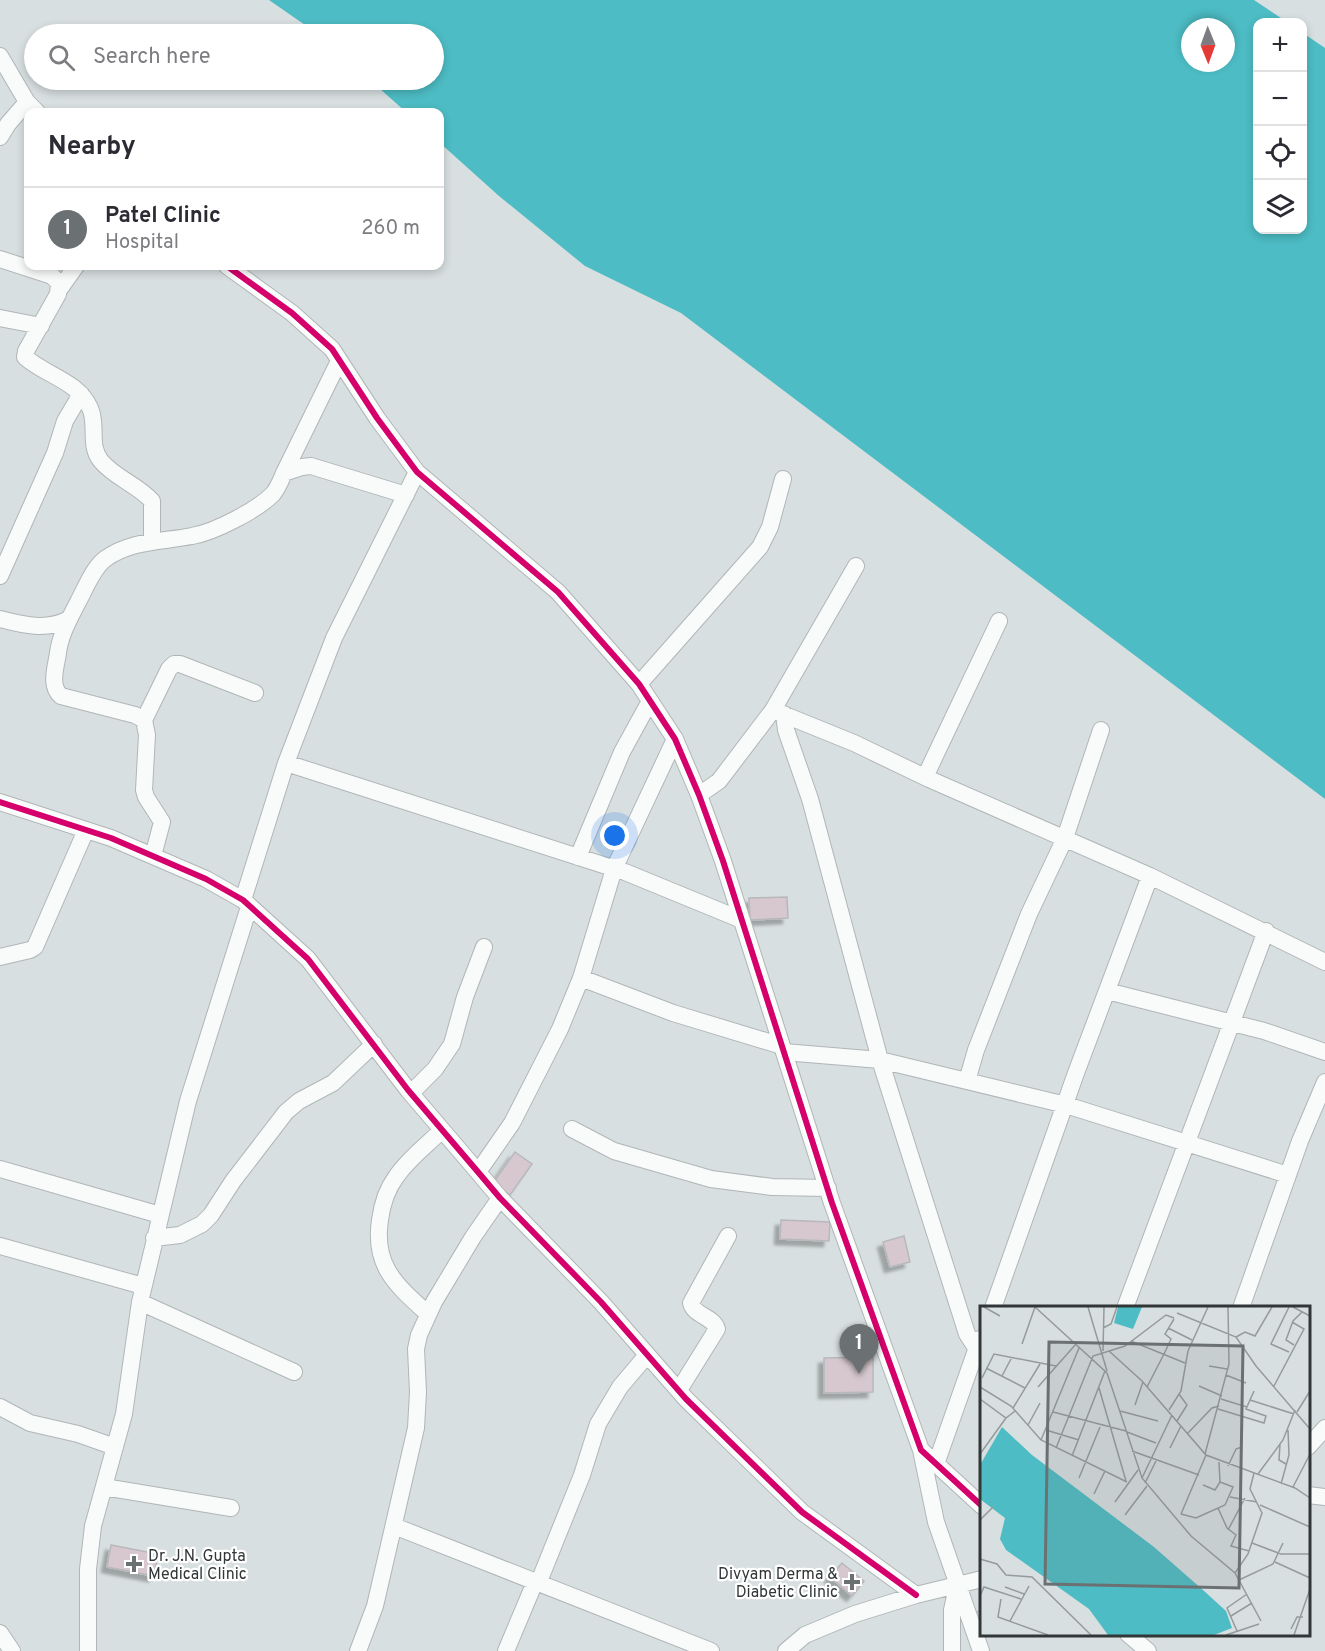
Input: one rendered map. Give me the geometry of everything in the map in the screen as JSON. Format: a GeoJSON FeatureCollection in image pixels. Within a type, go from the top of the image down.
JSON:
{"type":"FeatureCollection","features":[{"type":"Feature","properties":{"kind":"street"},"geometry":{"type":"LineString","coordinates":[[0,56],[32,107]]}},
{"type":"Feature","properties":{"kind":"street"},"geometry":{"type":"LineString","coordinates":[[0,137],[8,124],[24,113]]}},
{"type":"Feature","properties":{"kind":"street"},"geometry":{"type":"LineString","coordinates":[[0,259],[24,267]]}},
{"type":"Feature","properties":{"kind":"street"},"geometry":{"type":"LineString","coordinates":[[34,270],[52,276],[59,283],[59,290]]}},
{"type":"Feature","properties":{"kind":"street"},"geometry":{"type":"LineString","coordinates":[[73,270],[59,290],[26,351],[25,357],[69,383],[81,394],[92,414],[93,441],[97,456],[111,471],[152,501],[152,540]]}},
{"type":"Feature","properties":{"kind":"street"},"geometry":{"type":"LineString","coordinates":[[232,270],[292,314],[332,349],[377,418],[417,472],[558,592],[639,684],[675,739],[699,795],[828,1188],[921,1450],[936,1521],[981,1651]]}},
{"type":"Feature","properties":{"kind":"street"},"geometry":{"type":"LineString","coordinates":[[0,318],[41,326]]}},
{"type":"Feature","properties":{"kind":"street"},"geometry":{"type":"LineString","coordinates":[[144,720],[135,715],[68,699],[56,692],[54,677],[59,645],[69,619],[89,581],[103,560],[128,547],[152,540],[192,536],[224,525],[275,492],[339,361]]}},
{"type":"Feature","properties":{"kind":"street"},"geometry":{"type":"LineString","coordinates":[[0,576],[55,453],[65,421],[81,394]]}},
{"type":"Feature","properties":{"kind":"street"},"geometry":{"type":"LineString","coordinates":[[284,473],[311,466],[406,495]]}},
{"type":"Feature","properties":{"kind":"street"},"geometry":{"type":"LineString","coordinates":[[88,1651],[88,1569],[93,1526],[124,1414],[142,1294],[188,1101],[286,763],[334,638],[417,472]]}},
{"type":"Feature","properties":{"kind":"street"},"geometry":{"type":"LineString","coordinates":[[639,684],[760,547],[770,526],[783,479]]}},
{"type":"Feature","properties":{"kind":"street"},"geometry":{"type":"LineString","coordinates":[[699,795],[719,780],[778,712],[856,566]]}},
{"type":"Feature","properties":{"kind":"street"},"geometry":{"type":"LineString","coordinates":[[0,619],[23,625],[46,626],[58,625],[69,619]]}},
{"type":"Feature","properties":{"kind":"street"},"geometry":{"type":"LineString","coordinates":[[925,777],[999,621]]}},
{"type":"Feature","properties":{"kind":"street"},"geometry":{"type":"LineString","coordinates":[[153,856],[162,822],[144,790],[147,735],[144,720],[169,669],[174,664],[180,664],[255,693]]}},
{"type":"Feature","properties":{"kind":"street"},"geometry":{"type":"LineString","coordinates":[[578,857],[625,746],[650,701]]}},
{"type":"Feature","properties":{"kind":"street"},"geometry":{"type":"LineString","coordinates":[[778,712],[854,743],[925,777],[1150,876],[1266,931],[1325,962]]}},
{"type":"Feature","properties":{"kind":"street"},"geometry":{"type":"LineString","coordinates":[[778,712],[813,810],[880,1060],[967,1334],[979,1342],[936,1464]]}},
{"type":"Feature","properties":{"kind":"street"},"geometry":{"type":"LineString","coordinates":[[967,1081],[976,1050],[1029,914],[1065,838],[1101,730]]}},
{"type":"Feature","properties":{"kind":"street"},"geometry":{"type":"LineString","coordinates":[[478,1172],[512,1123],[560,1029],[581,978],[614,869],[675,739]]}},
{"type":"Feature","properties":{"kind":"street"},"geometry":{"type":"LineString","coordinates":[[286,763],[614,869],[742,921]]}},
{"type":"Feature","properties":{"kind":"street"},"geometry":{"type":"LineString","coordinates":[[0,802],[111,838],[206,879],[246,904],[308,959],[411,1093],[500,1198],[601,1302],[679,1390],[802,1512],[916,1595]]}},
{"type":"Feature","properties":{"kind":"street"},"geometry":{"type":"LineString","coordinates":[[0,957],[35,947],[86,830]]}},
{"type":"Feature","properties":{"kind":"street"},"geometry":{"type":"LineString","coordinates":[[994,1306],[1076,1073],[1150,876]]}},
{"type":"Feature","properties":{"kind":"street"},"geometry":{"type":"LineString","coordinates":[[1126,1306],[1266,931]]}},
{"type":"Feature","properties":{"kind":"street"},"geometry":{"type":"LineString","coordinates":[[411,1093],[440,1062],[452,1044],[465,997],[484,947]]}},
{"type":"Feature","properties":{"kind":"street"},"geometry":{"type":"LineString","coordinates":[[581,978],[673,1013],[783,1049],[880,1060],[1066,1105],[1187,1141],[1288,1175]]}},
{"type":"Feature","properties":{"kind":"street"},"geometry":{"type":"LineString","coordinates":[[1107,991],[1264,1031],[1325,1052]]}},
{"type":"Feature","properties":{"kind":"street"},"geometry":{"type":"LineString","coordinates":[[154,1238],[180,1235],[202,1224],[211,1215],[233,1181],[286,1112],[304,1098],[333,1083],[374,1044]]}},
{"type":"Feature","properties":{"kind":"street"},"geometry":{"type":"LineString","coordinates":[[1242,1306],[1288,1175],[1325,1082]]}},
{"type":"Feature","properties":{"kind":"street"},"geometry":{"type":"LineString","coordinates":[[572,1129],[614,1151],[711,1179],[772,1186],[828,1188]]}},
{"type":"Feature","properties":{"kind":"street"},"geometry":{"type":"LineString","coordinates":[[428,1314],[389,1273],[381,1258],[378,1238],[380,1217],[389,1188],[398,1175],[442,1130]]}},
{"type":"Feature","properties":{"kind":"street"},"geometry":{"type":"LineString","coordinates":[[0,1168],[160,1215]]}},
{"type":"Feature","properties":{"kind":"street"},"geometry":{"type":"LineString","coordinates":[[358,1651],[375,1606],[416,1428],[418,1392],[416,1349],[419,1335],[428,1314],[473,1237],[500,1198]]}},
{"type":"Feature","properties":{"kind":"street"},"geometry":{"type":"LineString","coordinates":[[679,1390],[717,1329],[715,1323],[694,1310],[691,1303],[728,1236]]}},
{"type":"Feature","properties":{"kind":"street"},"geometry":{"type":"LineString","coordinates":[[0,1246],[142,1294],[294,1372]]}},
{"type":"Feature","properties":{"kind":"street"},"geometry":{"type":"LineString","coordinates":[[506,1651],[582,1475],[598,1424],[620,1387],[647,1354]]}},
{"type":"Feature","properties":{"kind":"street"},"geometry":{"type":"LineString","coordinates":[[0,1407],[30,1423],[78,1434],[115,1447]]}},
{"type":"Feature","properties":{"kind":"street"},"geometry":{"type":"LineString","coordinates":[[1310,1445],[1325,1428]]}},
{"type":"Feature","properties":{"kind":"street"},"geometry":{"type":"LineString","coordinates":[[921,1450],[980,1505]]}},
{"type":"Feature","properties":{"kind":"street"},"geometry":{"type":"LineString","coordinates":[[104,1487],[231,1508]]}},
{"type":"Feature","properties":{"kind":"street"},"geometry":{"type":"LineString","coordinates":[[1310,1495],[1325,1497]]}},
{"type":"Feature","properties":{"kind":"street"},"geometry":{"type":"LineString","coordinates":[[394,1526],[711,1651]]}},
{"type":"Feature","properties":{"kind":"street"},"geometry":{"type":"LineString","coordinates":[[786,1651],[805,1635],[855,1614],[916,1595],[980,1579]]}},
{"type":"Feature","properties":{"kind":"street"},"geometry":{"type":"LineString","coordinates":[[952,1651],[952,1610],[957,1586]]}},
{"type":"Feature","properties":{"kind":"street"},"geometry":{"type":"LineString","coordinates":[[0,1633],[12,1651]]}},
{"type":"Feature","properties":{"kind":"water"},"geometry":{"type":"Polygon","coordinates":[[[269,0],[1254,0],[1281,18],[1253,18],[1253,234],[1307,234],[1307,36],[1325,48],[1325,799],[681,313],[585,266],[499,196],[444,147],[444,108],[402,108],[381,90],[444,90],[444,24],[304,24],[269,0]]]}},
{"type":"Feature","properties":{"kind":"building"},"geometry":{"type":"Polygon","coordinates":[[[787,897],[788,918],[750,920],[749,898],[787,897]]]}},
{"type":"Feature","properties":{"kind":"building"},"geometry":{"type":"Polygon","coordinates":[[[515,1152],[532,1164],[510,1195],[493,1183],[515,1152]]]}},
{"type":"Feature","properties":{"kind":"building"},"geometry":{"type":"Polygon","coordinates":[[[781,1220],[830,1222],[829,1241],[780,1239],[781,1220]]]}},
{"type":"Feature","properties":{"kind":"building"},"geometry":{"type":"Polygon","coordinates":[[[904,1236],[910,1262],[890,1267],[883,1242],[904,1236]]]}},
{"type":"Feature","properties":{"kind":"building"},"geometry":{"type":"Polygon","coordinates":[[[873,1357],[873,1392],[824,1393],[824,1358],[873,1357]]]}},
{"type":"Feature","properties":{"kind":"building"},"geometry":{"type":"Polygon","coordinates":[[[111,1545],[158,1554],[154,1576],[107,1567],[111,1545]]]}},
{"type":"Feature","properties":{"kind":"building"},"geometry":{"type":"Polygon","coordinates":[[[842,1563],[864,1581],[852,1596],[830,1577],[842,1563]]]}},
{"type":"Feature","properties":{"kind":"building"},"geometry":{"type":"Polygon","coordinates":[[[980,1611],[980,1626],[974,1613],[980,1611]]]}},
{"type":"Feature","properties":{"kind":"cycle path"},"geometry":{"type":"LineString","coordinates":[[233,270],[292,313],[332,349],[377,418],[417,472],[558,592],[639,684],[675,739],[699,795],[723,861],[832,1203],[921,1450],[980,1504]]}},
{"type":"Feature","properties":{"kind":"cycle path"},"geometry":{"type":"LineString","coordinates":[[0,802],[111,838],[206,879],[243,900],[308,959],[408,1090],[500,1198],[601,1302],[686,1399],[802,1512],[916,1595]]}},
{"type":"Feature","properties":{"kind":"place","name":"Patel Clinic"},"geometry":{"type":"Point","coordinates":[859,1374]}},
{"type":"Feature","properties":{"kind":"place","name":"Dr. J.N. Gupta Medical Clinic"},"geometry":{"type":"Point","coordinates":[134,1564]}},
{"type":"Feature","properties":{"kind":"place","name":"Divyam Derma & Diabetic Clinic"},"geometry":{"type":"Point","coordinates":[852,1582]}}]}
